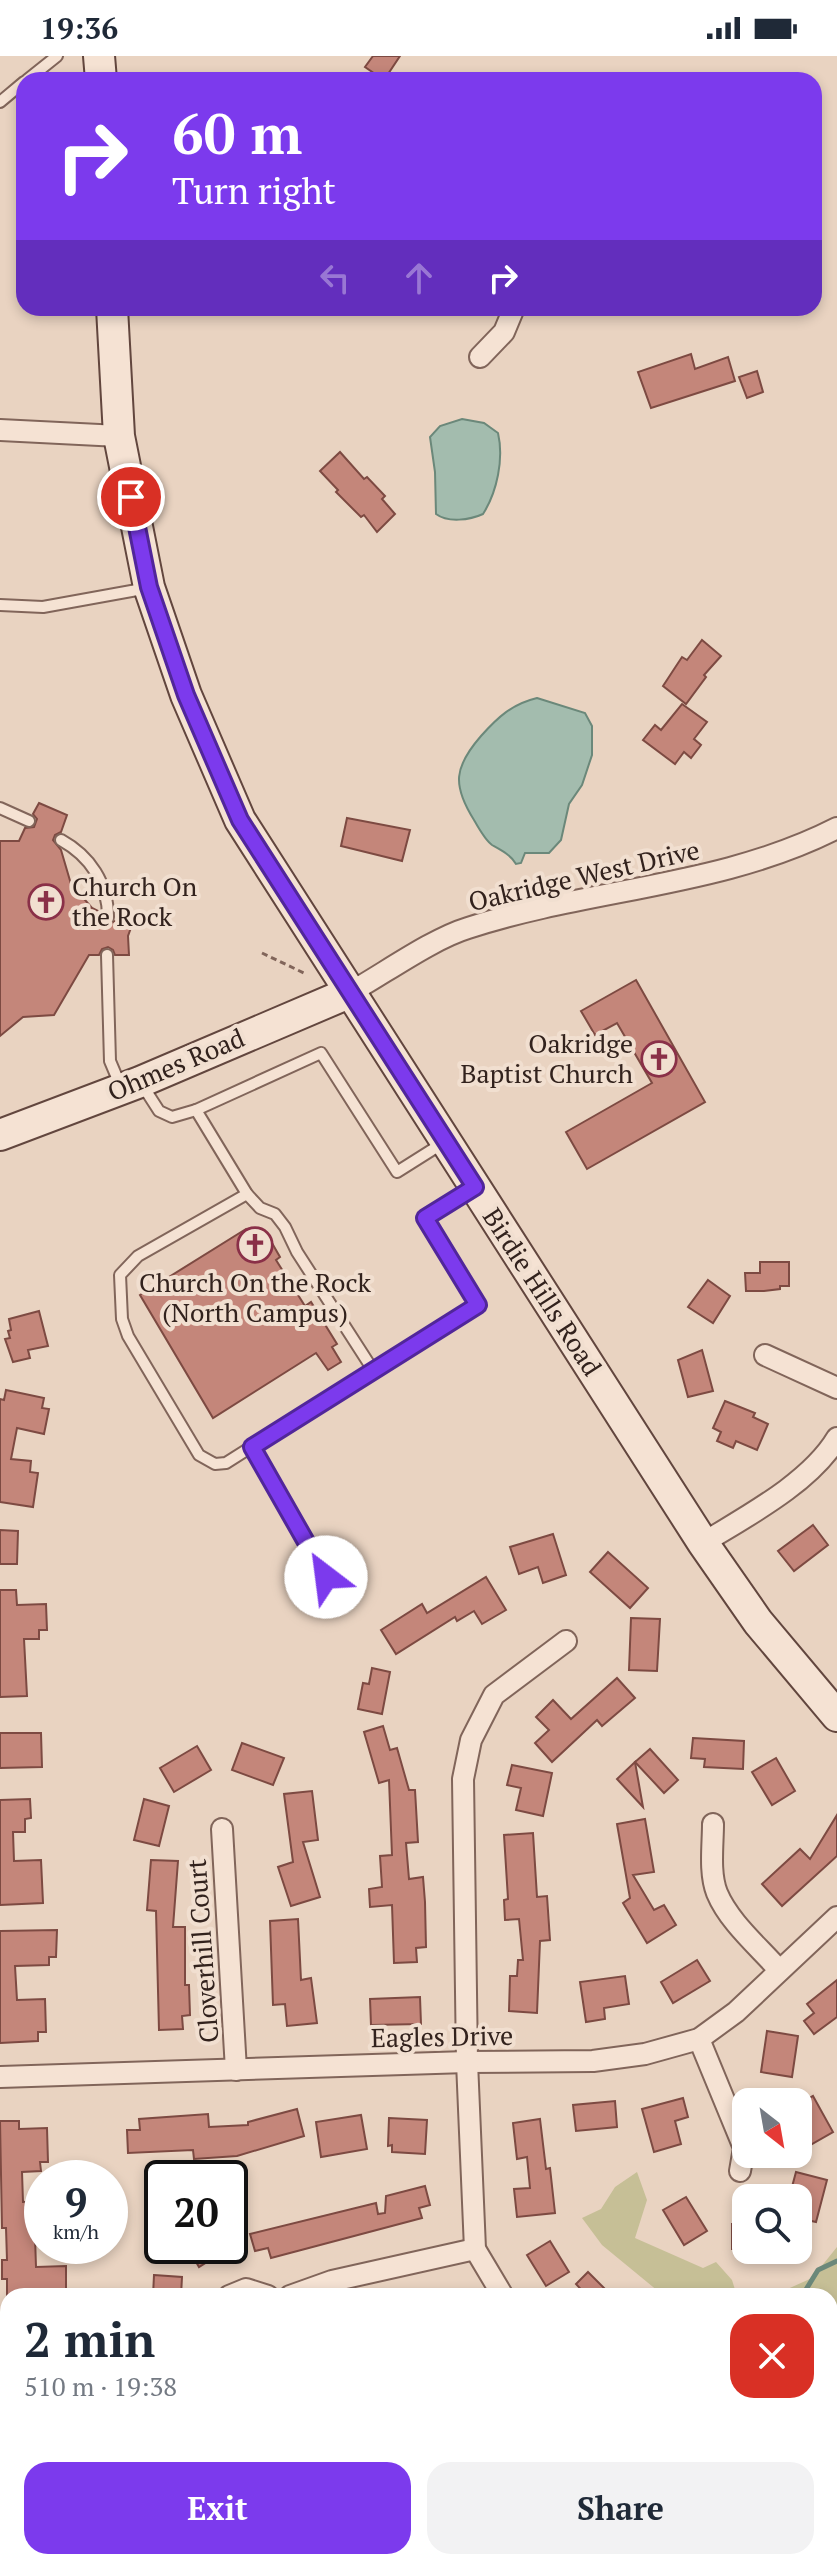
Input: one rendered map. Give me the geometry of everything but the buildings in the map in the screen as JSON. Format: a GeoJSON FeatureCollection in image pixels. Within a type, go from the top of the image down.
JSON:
{"type":"FeatureCollection","features":[{"type":"Feature","properties":{"kind":"main road","name":"Birdie Hills Road"},"geometry":{"type":"LineString","coordinates":[[112,316],[119,436],[149,587],[186,695],[240,820],[703,1543],[758,1622],[837,1716]]}},
{"type":"Feature","properties":{"kind":"main road","name":"Ohmes Road"},"geometry":{"type":"LineString","coordinates":[[0,1135],[131,1085],[351,992]]}},
{"type":"Feature","properties":{"kind":"street"},"geometry":{"type":"LineString","coordinates":[[480,357],[504,332],[511,316]]}},
{"type":"Feature","properties":{"kind":"street"},"geometry":{"type":"LineString","coordinates":[[0,430],[119,436]]}},
{"type":"Feature","properties":{"kind":"street","name":"Oakridge West Drive"},"geometry":{"type":"LineString","coordinates":[[351,992],[464,929],[502,917],[723,871],[776,855],[837,828]]}},
{"type":"Feature","properties":{"kind":"street"},"geometry":{"type":"LineString","coordinates":[[765,1355],[837,1388]]}},
{"type":"Feature","properties":{"kind":"street"},"geometry":{"type":"LineString","coordinates":[[703,1543],[768,1504],[828,1452],[837,1438]]}},
{"type":"Feature","properties":{"kind":"street"},"geometry":{"type":"LineString","coordinates":[[498,2288],[475,2249],[467,2062],[463,1779],[471,1740],[494,1695],[566,1641]]}},
{"type":"Feature","properties":{"kind":"street"},"geometry":{"type":"LineString","coordinates":[[713,1824],[713,1871],[717,1892],[733,1918],[779,1970]]}},
{"type":"Feature","properties":{"kind":"street","name":"Cloverhill Court"},"geometry":{"type":"LineString","coordinates":[[222,1829],[236,2070]]}},
{"type":"Feature","properties":{"kind":"street","name":"Eagles Drive"},"geometry":{"type":"LineString","coordinates":[[0,2077],[593,2061],[645,2054],[699,2039],[736,2012],[837,1917]]}},
{"type":"Feature","properties":{"kind":"street"},"geometry":{"type":"LineString","coordinates":[[699,2039],[744,2148],[740,2171]]}},
{"type":"Feature","properties":{"kind":"street"},"geometry":{"type":"LineString","coordinates":[[312,2288],[475,2249]]}},
{"type":"Feature","properties":{"kind":"lane"},"geometry":{"type":"LineString","coordinates":[[37,72],[57,56]]}},
{"type":"Feature","properties":{"kind":"lane"},"geometry":{"type":"LineString","coordinates":[[0,102],[16,89]]}},
{"type":"Feature","properties":{"kind":"lane"},"geometry":{"type":"LineString","coordinates":[[0,605],[43,607],[149,587]]}},
{"type":"Feature","properties":{"kind":"lane"},"geometry":{"type":"LineString","coordinates":[[0,808],[29,821]]}},
{"type":"Feature","properties":{"kind":"lane"},"geometry":{"type":"LineString","coordinates":[[61,840],[79,849],[97,873],[108,900],[108,917]]}},
{"type":"Feature","properties":{"kind":"lane"},"geometry":{"type":"LineString","coordinates":[[107,955],[110,1061],[159,1111],[172,1117],[196,1110],[321,1053],[397,1172],[445,1142]]}},
{"type":"Feature","properties":{"kind":"lane"},"geometry":{"type":"LineString","coordinates":[[196,1110],[247,1194],[260,1208],[275,1214],[285,1227],[297,1252],[373,1370]]}},
{"type":"Feature","properties":{"kind":"lane"},"geometry":{"type":"LineString","coordinates":[[247,1194],[138,1256],[120,1275],[122,1319],[128,1336],[199,1455],[215,1464],[226,1463],[478,1305],[425,1218],[475,1187]]}},
{"type":"Feature","properties":{"kind":"lane"},"geometry":{"type":"LineString","coordinates":[[252,1447],[326,1577]]}},
{"type":"Feature","properties":{"kind":"path"},"geometry":{"type":"LineString","coordinates":[[262,953],[306,974]]}},
{"type":"Feature","properties":{"kind":"shaded area"},"geometry":{"type":"Polygon","coordinates":[[[462,419],[484,423],[498,433],[500,464],[492,496],[483,514],[453,520],[436,514],[430,437],[440,426],[462,419]]]}},
{"type":"Feature","properties":{"kind":"shaded area"},"geometry":{"type":"Polygon","coordinates":[[[537,698],[585,713],[592,726],[592,755],[582,785],[569,804],[561,840],[549,853],[525,853],[521,863],[516,864],[509,855],[489,843],[482,833],[462,796],[459,776],[465,757],[493,723],[513,708],[537,698]]]}},
{"type":"Feature","properties":{"kind":"shaded area"},"geometry":{"type":"Polygon","coordinates":[[[637,2172],[647,2200],[635,2238],[703,2268],[716,2262],[732,2280],[734,2288],[654,2288],[602,2245],[582,2218],[601,2209],[615,2187],[637,2172]]]}},
{"type":"Feature","properties":{"kind":"shaded area"},"geometry":{"type":"Polygon","coordinates":[[[837,2247],[837,2288],[790,2288],[812,2278],[837,2247]]]}},
{"type":"Feature","properties":{"kind":"waterway"},"geometry":{"type":"LineString","coordinates":[[807,2288],[818,2270],[837,2261]]}},
{"type":"Feature","properties":{"kind":"place","name":"Church On the Rock"},"geometry":{"type":"Point","coordinates":[46,902]}},
{"type":"Feature","properties":{"kind":"place","name":"Oakridge Baptist Church"},"geometry":{"type":"Point","coordinates":[659,1059]}},
{"type":"Feature","properties":{"kind":"place","name":"Church On the Rock (North Campus)"},"geometry":{"type":"Point","coordinates":[255,1245]}},
{"type":"Feature","properties":{"kind":"route"},"geometry":{"type":"LineString","coordinates":[[131,497],[149,587],[186,695],[240,820],[475,1187],[425,1218],[478,1305],[252,1447],[326,1577]]}}]}
